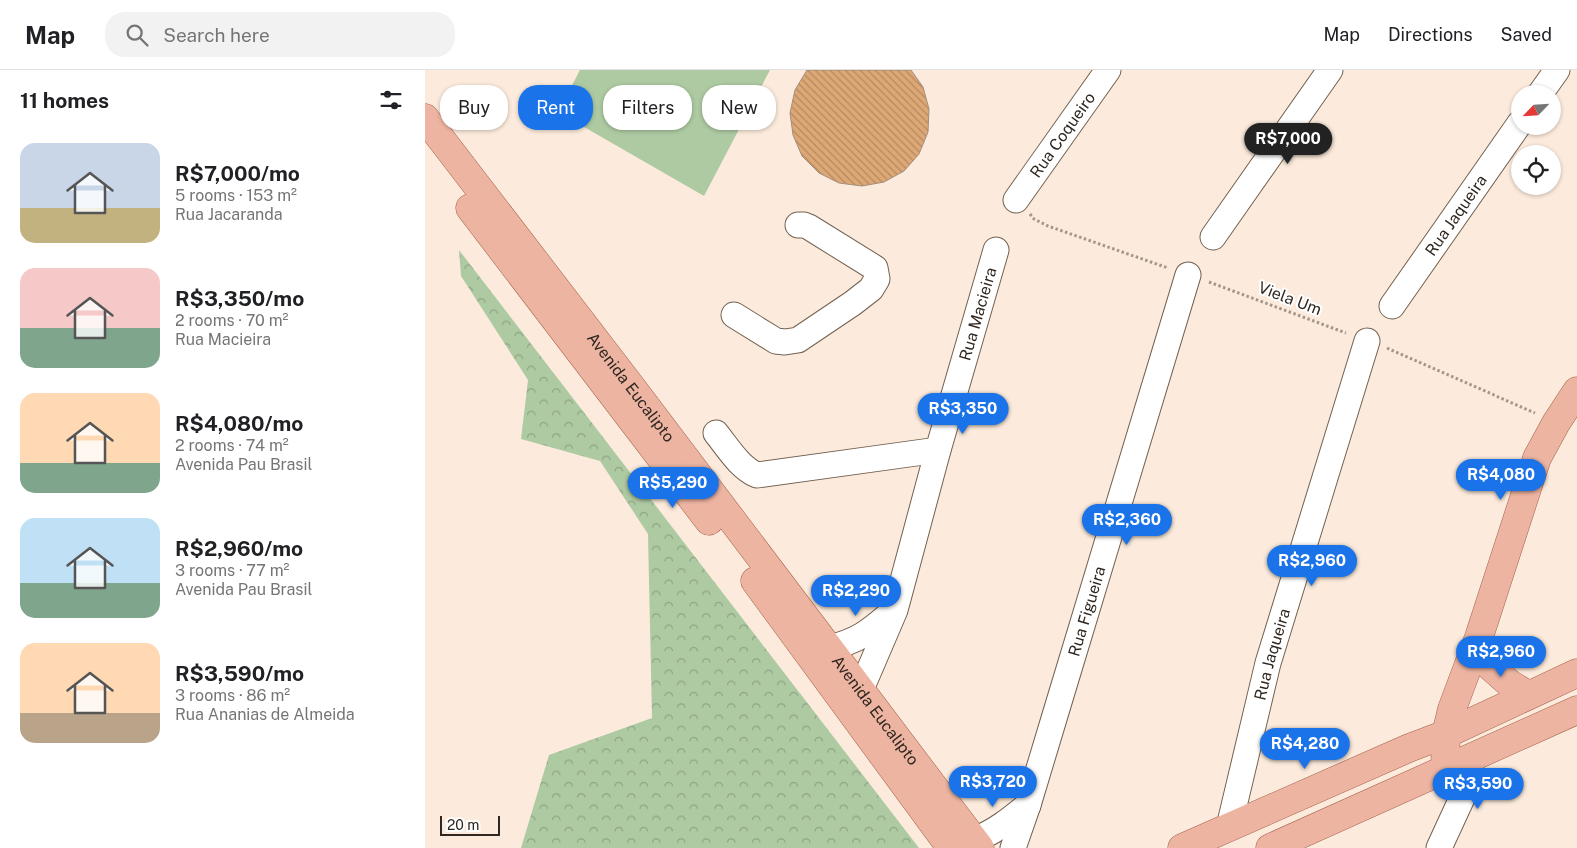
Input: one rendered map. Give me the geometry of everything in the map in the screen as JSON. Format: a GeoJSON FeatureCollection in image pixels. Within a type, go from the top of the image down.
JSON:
{"type":"FeatureCollection","features":[{"type":"Feature","properties":{"kind":"main road","name":"Avenida Eucalipto"},"geometry":{"type":"LineString","coordinates":[[425,118],[633,388],[829,648],[856,701]]}},
{"type":"Feature","properties":{"kind":"main road","name":"Avenida Eucalipto"},"geometry":{"type":"LineString","coordinates":[[425,149],[741,562],[856,701],[969,845]]}},
{"type":"Feature","properties":{"kind":"main road"},"geometry":{"type":"LineString","coordinates":[[1445,768],[1446,734],[1452,709],[1481,648],[1537,458],[1556,423],[1577,391]]}},
{"type":"Feature","properties":{"kind":"main road"},"geometry":{"type":"LineString","coordinates":[[1481,648],[1510,684],[1528,696]]}},
{"type":"Feature","properties":{"kind":"main road"},"geometry":{"type":"LineString","coordinates":[[1473,756],[1481,648]]}},
{"type":"Feature","properties":{"kind":"main road"},"geometry":{"type":"LineString","coordinates":[[1182,848],[1409,748],[1446,734],[1577,673]]}},
{"type":"Feature","properties":{"kind":"main road"},"geometry":{"type":"LineString","coordinates":[[1270,848],[1577,710]]}},
{"type":"Feature","properties":{"kind":"street","name":"Rua Coqueiro"},"geometry":{"type":"LineString","coordinates":[[1016,200],[1108,70]]}},
{"type":"Feature","properties":{"kind":"street"},"geometry":{"type":"LineString","coordinates":[[1213,237],[1330,70]]}},
{"type":"Feature","properties":{"kind":"street"},"geometry":{"type":"LineString","coordinates":[[1546,85],[1557,70]]}},
{"type":"Feature","properties":{"kind":"street","name":"Rua Jaqueira"},"geometry":{"type":"LineString","coordinates":[[1392,306],[1512,135]]}},
{"type":"Feature","properties":{"kind":"street"},"geometry":{"type":"LineString","coordinates":[[734,315],[776,341],[798,340],[871,289],[877,278],[875,268],[867,261],[809,227],[804,225],[798,226]]}},
{"type":"Feature","properties":{"kind":"street","name":"Rua Macieira"},"geometry":{"type":"LineString","coordinates":[[856,701],[895,610],[938,450],[996,250]]}},
{"type":"Feature","properties":{"kind":"street","name":"Rua Figueira"},"geometry":{"type":"LineString","coordinates":[[1013,848],[1028,805],[1188,275]]}},
{"type":"Feature","properties":{"kind":"street","name":"Rua Jaqueira"},"geometry":{"type":"LineString","coordinates":[[1229,827],[1268,663],[1367,341]]}},
{"type":"Feature","properties":{"kind":"street"},"geometry":{"type":"LineString","coordinates":[[716,433],[750,472],[757,475],[938,450]]}},
{"type":"Feature","properties":{"kind":"street"},"geometry":{"type":"LineString","coordinates":[[829,648],[846,644],[866,635],[895,610]]}},
{"type":"Feature","properties":{"kind":"street"},"geometry":{"type":"LineString","coordinates":[[1439,848],[1462,798],[1473,756]]}},
{"type":"Feature","properties":{"kind":"street"},"geometry":{"type":"LineString","coordinates":[[969,845],[1008,822],[1028,805]]}},
{"type":"Feature","properties":{"kind":"path","name":"Viela Um"},"geometry":{"type":"LineString","coordinates":[[1016,200],[1034,219],[1048,226],[1227,288],[1396,351],[1556,423]]}},
{"type":"Feature","properties":{"kind":"green space"},"geometry":{"type":"Polygon","coordinates":[[[580,70],[770,70],[762,85],[702,85],[702,130],[739,130],[704,196],[589,130],[593,130],[593,85],[572,85],[580,70]]]}},
{"type":"Feature","properties":{"kind":"green space"},"geometry":{"type":"Polygon","coordinates":[[[459,250],[919,848],[521,848],[549,755],[652,718],[648,534],[600,461],[521,439],[528,380],[461,276],[459,250]]]}},
{"type":"Feature","properties":{"kind":"building"},"geometry":{"type":"Polygon","coordinates":[[[807,70],[911,70],[923,87],[929,109],[928,132],[919,154],[904,171],[884,182],[862,186],[839,183],[819,173],[802,156],[793,135],[790,113],[795,90],[807,70]]]}}]}
